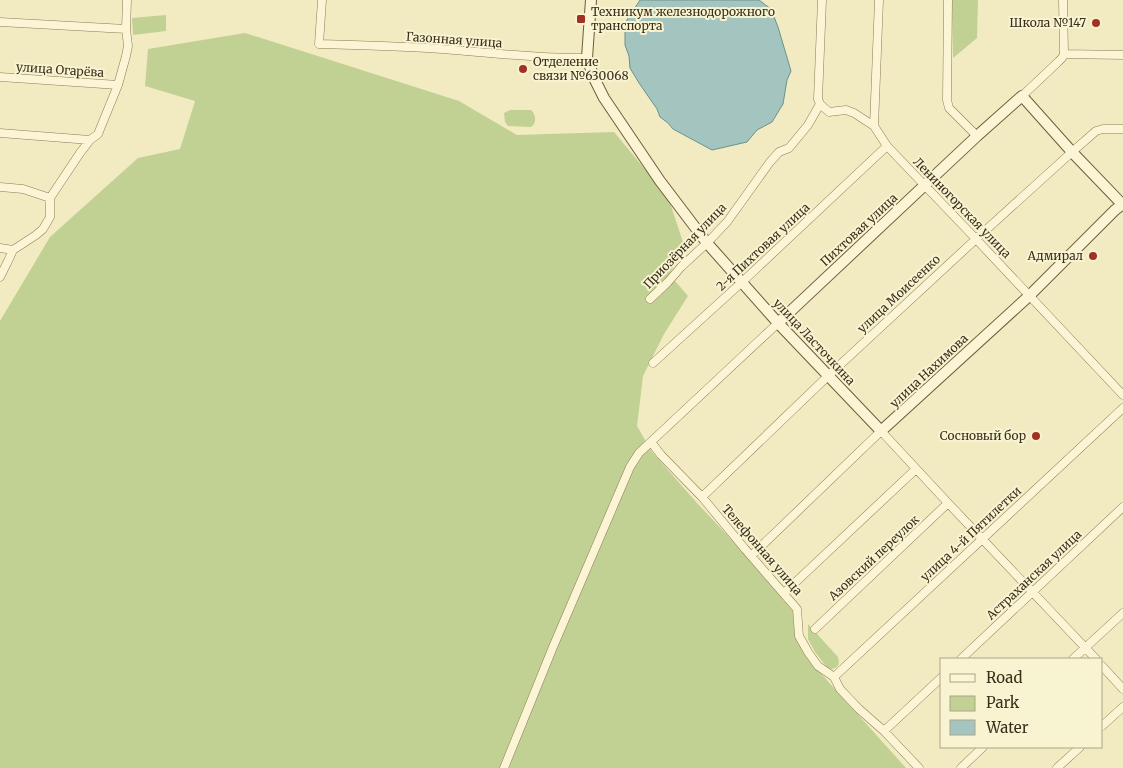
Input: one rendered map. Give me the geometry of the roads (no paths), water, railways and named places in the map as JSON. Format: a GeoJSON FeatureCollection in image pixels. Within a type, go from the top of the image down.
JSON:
{"type":"FeatureCollection","features":[{"type":"Feature","properties":{"kind":"street"},"geometry":{"type":"LineString","coordinates":[[0,277],[13,250],[36,235],[43,228],[50,217],[50,198],[90,140],[98,134],[118,86],[126,56],[128,46],[126,29],[127,0]]}},
{"type":"Feature","properties":{"kind":"street","name":"Газонная улица"},"geometry":{"type":"LineString","coordinates":[[322,0],[319,44],[426,48],[511,55],[588,58]]}},
{"type":"Feature","properties":{"kind":"street","name":"улица Ласточкина"},"geometry":{"type":"LineString","coordinates":[[588,0],[588,58],[594,78],[604,98],[660,181],[707,243],[778,323],[1095,658]]}},
{"type":"Feature","properties":{"kind":"street"},"geometry":{"type":"LineString","coordinates":[[822,0],[818,99],[820,104],[829,112],[846,110],[874,126],[879,0]]}},
{"type":"Feature","properties":{"kind":"street"},"geometry":{"type":"LineString","coordinates":[[948,0],[947,100],[949,108],[977,136]]}},
{"type":"Feature","properties":{"kind":"street"},"geometry":{"type":"LineString","coordinates":[[1063,0],[1064,54],[1123,55]]}},
{"type":"Feature","properties":{"kind":"street"},"geometry":{"type":"LineString","coordinates":[[0,22],[126,29]]}},
{"type":"Feature","properties":{"kind":"street","name":"Пихтовая улица"},"geometry":{"type":"LineString","coordinates":[[504,768],[553,647],[630,467],[639,453],[1022,96],[1064,54]]}},
{"type":"Feature","properties":{"kind":"street","name":"улица Огарёва"},"geometry":{"type":"LineString","coordinates":[[0,77],[118,86]]}},
{"type":"Feature","properties":{"kind":"street"},"geometry":{"type":"LineString","coordinates":[[1022,96],[1122,204]]}},
{"type":"Feature","properties":{"kind":"street","name":"Приозёрная улица"},"geometry":{"type":"LineString","coordinates":[[650,299],[727,222],[770,162],[779,152],[789,148],[808,125],[820,104]]}},
{"type":"Feature","properties":{"kind":"street","name":"Лениногорская улица"},"geometry":{"type":"LineString","coordinates":[[874,126],[887,146],[1123,395]]}},
{"type":"Feature","properties":{"kind":"street","name":"улица Моисеенко"},"geometry":{"type":"LineString","coordinates":[[702,497],[828,375],[1096,131],[1123,129]]}},
{"type":"Feature","properties":{"kind":"street"},"geometry":{"type":"LineString","coordinates":[[0,133],[90,140]]}},
{"type":"Feature","properties":{"kind":"street","name":"2-я Пихтовая улица"},"geometry":{"type":"LineString","coordinates":[[653,363],[742,283],[887,146]]}},
{"type":"Feature","properties":{"kind":"street"},"geometry":{"type":"LineString","coordinates":[[0,187],[23,188],[50,198]]}},
{"type":"Feature","properties":{"kind":"street","name":"улица Нахимова"},"geometry":{"type":"LineString","coordinates":[[751,556],[881,431],[1029,296],[1122,204]]}},
{"type":"Feature","properties":{"kind":"street"},"geometry":{"type":"LineString","coordinates":[[0,248],[13,250]]}},
{"type":"Feature","properties":{"kind":"street","name":"улица 4-й Пятилетки"},"geometry":{"type":"LineString","coordinates":[[834,677],[1123,408]]}},
{"type":"Feature","properties":{"kind":"street","name":"Телефонная улица"},"geometry":{"type":"LineString","coordinates":[[651,442],[661,455],[702,497],[798,609],[799,636],[818,666],[834,677],[840,689],[884,731],[918,768]]}},
{"type":"Feature","properties":{"kind":"street"},"geometry":{"type":"LineString","coordinates":[[784,593],[916,469]]}},
{"type":"Feature","properties":{"kind":"street","name":"Азовский переулок"},"geometry":{"type":"LineString","coordinates":[[815,628],[948,503]]}},
{"type":"Feature","properties":{"kind":"street","name":"Астраханская улица"},"geometry":{"type":"LineString","coordinates":[[962,658],[1123,507]]}},
{"type":"Feature","properties":{"kind":"street"},"geometry":{"type":"LineString","coordinates":[[1074,658],[1123,613]]}},
{"type":"Feature","properties":{"kind":"street"},"geometry":{"type":"LineString","coordinates":[[1103,667],[1123,689]]}},
{"type":"Feature","properties":{"kind":"street"},"geometry":{"type":"LineString","coordinates":[[884,731],[940,679]]}},
{"type":"Feature","properties":{"kind":"street"},"geometry":{"type":"LineString","coordinates":[[1103,725],[1123,707]]}},
{"type":"Feature","properties":{"kind":"street"},"geometry":{"type":"LineString","coordinates":[[961,768],[981,748]]}},
{"type":"Feature","properties":{"kind":"street"},"geometry":{"type":"LineString","coordinates":[[1057,768],[1079,748]]}},
{"type":"Feature","properties":{"kind":"water"},"geometry":{"type":"Polygon","coordinates":[[[640,0],[759,0],[771,9],[791,71],[787,80],[783,104],[772,122],[757,130],[747,142],[712,150],[673,129],[660,117],[657,109],[630,68],[629,56],[625,45],[627,20],[640,0]]]}},
{"type":"Feature","properties":{"kind":"place","name":"Техникум железнодорожного транспорта"},"geometry":{"type":"Point","coordinates":[581,19]}},
{"type":"Feature","properties":{"kind":"place","name":"Школа №147"},"geometry":{"type":"Point","coordinates":[1096,23]}},
{"type":"Feature","properties":{"kind":"place","name":"Отделение связи №630068"},"geometry":{"type":"Point","coordinates":[523,69]}},
{"type":"Feature","properties":{"kind":"place","name":"Адмирал"},"geometry":{"type":"Point","coordinates":[1093,256]}},
{"type":"Feature","properties":{"kind":"place","name":"Сосновый бор"},"geometry":{"type":"Point","coordinates":[1036,436]}}]}
